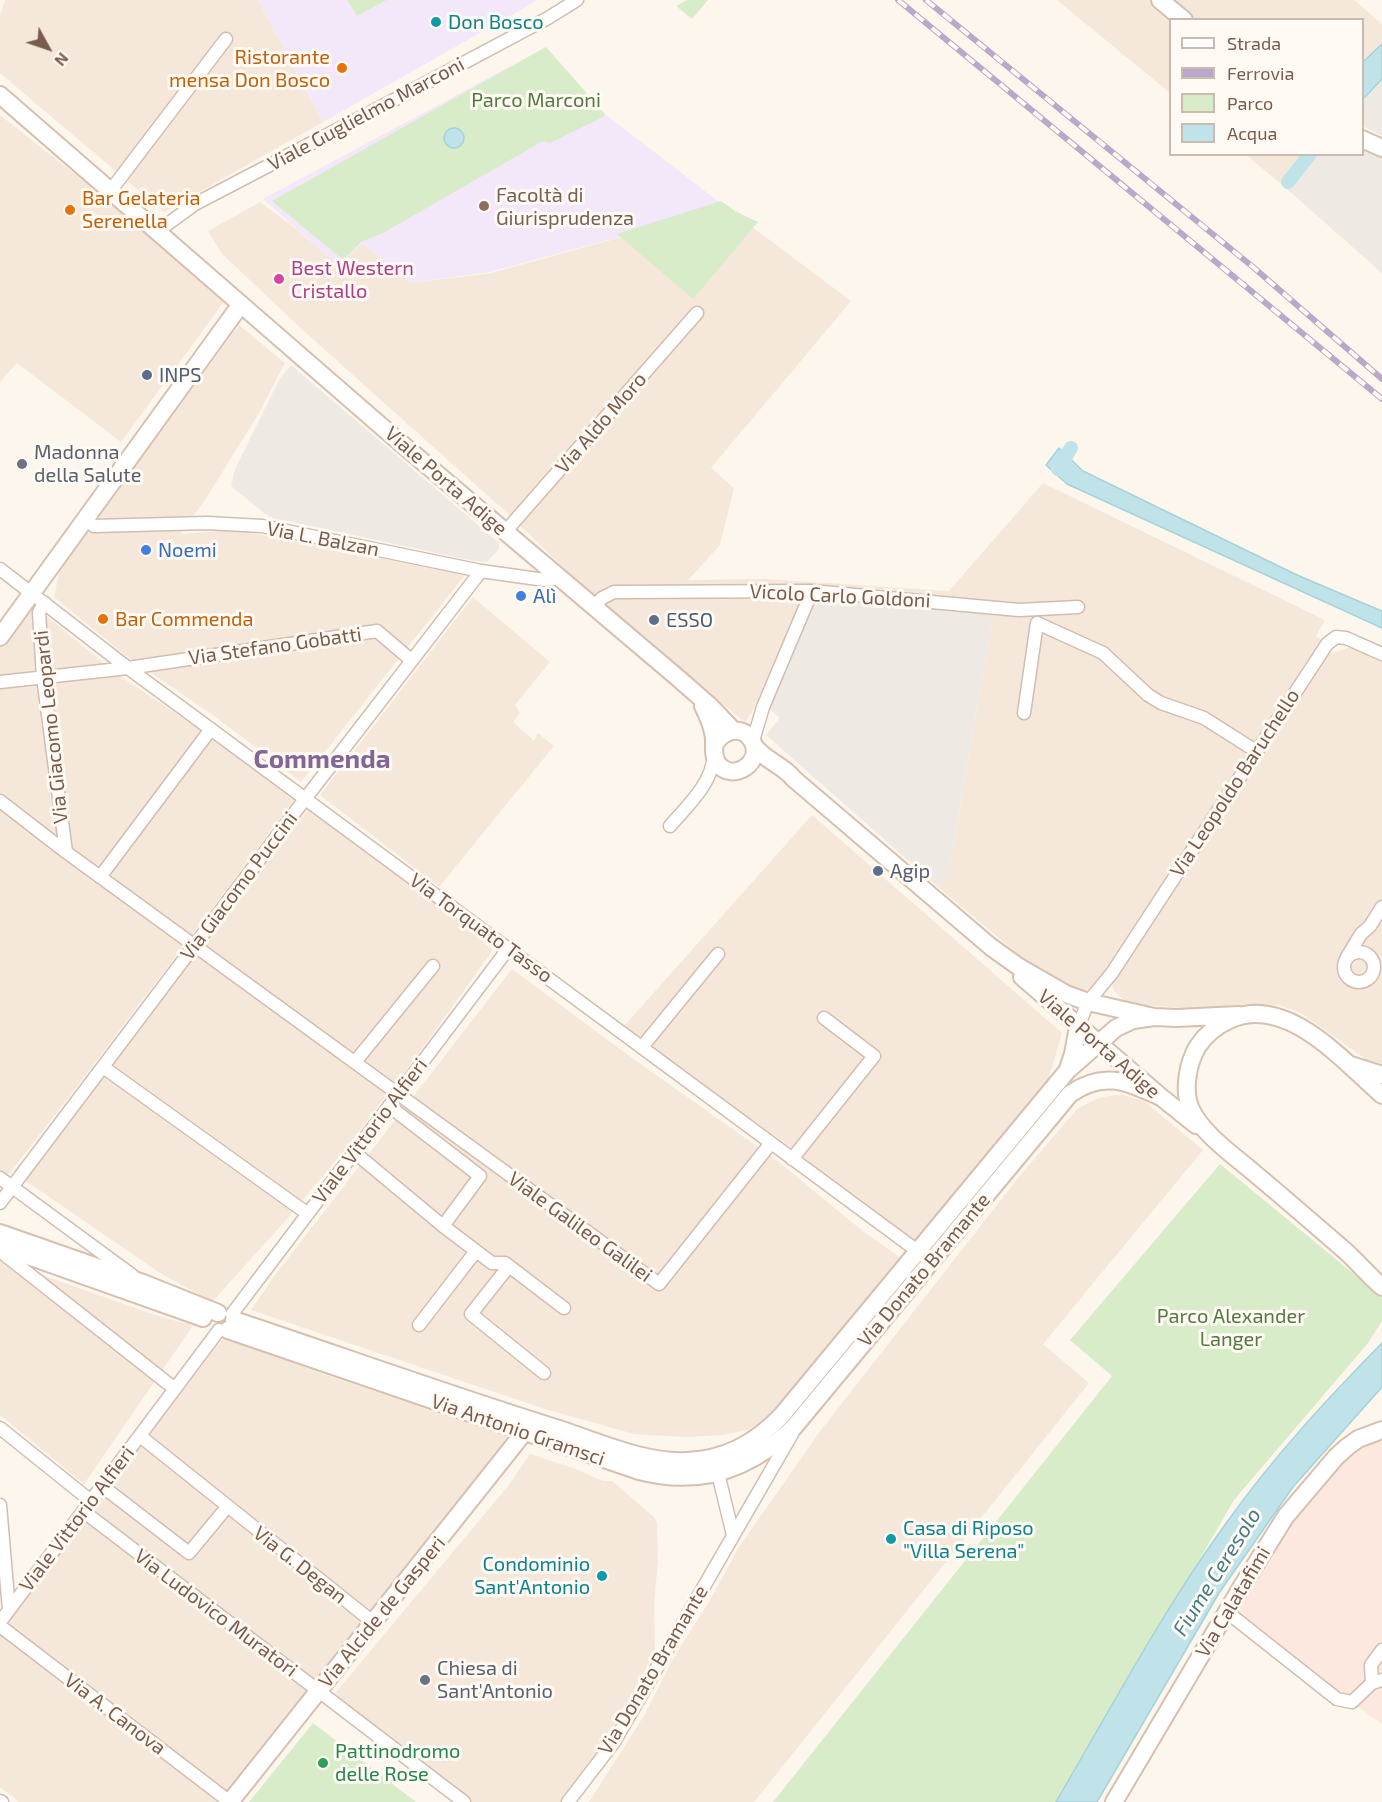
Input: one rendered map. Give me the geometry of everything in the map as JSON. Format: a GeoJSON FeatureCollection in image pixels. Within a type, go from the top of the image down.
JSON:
{"type":"FeatureCollection","features":[{"type":"Feature","properties":{"kind":"street","name":"Viale Guglielmo Marconi"},"geometry":{"type":"LineString","coordinates":[[158,231],[195,204],[548,18],[577,0]]}},
{"type":"Feature","properties":{"kind":"street"},"geometry":{"type":"LineString","coordinates":[[1160,0],[1182,18]]}},
{"type":"Feature","properties":{"kind":"street"},"geometry":{"type":"LineString","coordinates":[[111,190],[226,39]]}},
{"type":"Feature","properties":{"kind":"street","name":"Viale Porta Adige"},"geometry":{"type":"LineString","coordinates":[[0,95],[735,730],[748,736],[766,759],[787,770],[794,779],[991,947],[1078,1027],[1161,1098],[1211,1135],[1359,1263],[1382,1287]]}},
{"type":"Feature","properties":{"kind":"street"},"geometry":{"type":"LineString","coordinates":[[1364,140],[1382,148]]}},
{"type":"Feature","properties":{"kind":"street"},"geometry":{"type":"LineString","coordinates":[[0,637],[38,598],[86,520],[241,304]]}},
{"type":"Feature","properties":{"kind":"street","name":"Via Aldo Moro"},"geometry":{"type":"LineString","coordinates":[[506,532],[697,313]]}},
{"type":"Feature","properties":{"kind":"street","name":"Via L. Balzan"},"geometry":{"type":"LineString","coordinates":[[86,520],[94,525],[207,523],[262,526],[481,571],[544,580],[560,578]]}},
{"type":"Feature","properties":{"kind":"street","name":"Via Torquato Tasso"},"geometry":{"type":"LineString","coordinates":[[0,569],[128,668],[925,1257]]}},
{"type":"Feature","properties":{"kind":"street","name":"Via Giacomo Puccini"},"geometry":{"type":"LineString","coordinates":[[0,1203],[305,799],[481,571]]}},
{"type":"Feature","properties":{"kind":"street","name":"Vicolo Carlo Goldoni"},"geometry":{"type":"LineString","coordinates":[[594,607],[602,598],[615,592],[811,591],[1019,610],[1078,607]]}},
{"type":"Feature","properties":{"kind":"street","name":"Via Giacomo Leopardi"},"geometry":{"type":"LineString","coordinates":[[38,598],[43,677],[66,852]]}},
{"type":"Feature","properties":{"kind":"street"},"geometry":{"type":"LineString","coordinates":[[703,787],[722,774],[738,770],[753,760],[759,717],[809,598]]}},
{"type":"Feature","properties":{"kind":"street"},"geometry":{"type":"LineString","coordinates":[[1024,713],[1037,623],[1103,653],[1148,695],[1161,703],[1204,718],[1256,751]]}},
{"type":"Feature","properties":{"kind":"street","name":"Via Stefano Gobatti"},"geometry":{"type":"LineString","coordinates":[[0,682],[128,668],[377,631],[411,660]]}},
{"type":"Feature","properties":{"kind":"street","name":"Via Leopoldo Baruchello"},"geometry":{"type":"LineString","coordinates":[[1078,1027],[1088,1002],[1112,973],[1327,644],[1336,637],[1347,638],[1382,654]]}},
{"type":"Feature","properties":{"kind":"street","name":"Viale Porta Adige"},"geometry":{"type":"LineString","coordinates":[[699,697],[706,711],[714,749]]}},
{"type":"Feature","properties":{"kind":"street"},"geometry":{"type":"LineString","coordinates":[[670,826],[703,787],[713,766],[714,749],[719,736],[748,727],[759,717]]}},
{"type":"Feature","properties":{"kind":"street"},"geometry":{"type":"LineString","coordinates":[[100,877],[211,729]]}},
{"type":"Feature","properties":{"kind":"street"},"geometry":{"type":"LineString","coordinates":[[714,749],[720,766],[738,770]]}},
{"type":"Feature","properties":{"kind":"street","name":"Viale Porta Adige"},"geometry":{"type":"LineString","coordinates":[[738,770],[768,770],[794,779]]}},
{"type":"Feature","properties":{"kind":"street","name":"Viale Galileo Galilei"},"geometry":{"type":"LineString","coordinates":[[0,801],[194,946],[659,1284],[771,1143]]}},
{"type":"Feature","properties":{"kind":"street"},"geometry":{"type":"LineString","coordinates":[[1370,926],[1368,946],[1374,966],[1373,972],[1367,979],[1353,981],[1346,975],[1343,966],[1361,934],[1370,926],[1382,907]]}},
{"type":"Feature","properties":{"kind":"street","name":"Viale Porta Adige"},"geometry":{"type":"LineString","coordinates":[[991,947],[1036,977],[1066,994],[1088,1002],[1154,1017],[1266,1014],[1290,1020],[1305,1029],[1382,1095]]}},
{"type":"Feature","properties":{"kind":"street","name":"Viale Vittorio Alfieri"},"geometry":{"type":"LineString","coordinates":[[0,1624],[224,1321],[308,1214],[508,949]]}},
{"type":"Feature","properties":{"kind":"street"},"geometry":{"type":"LineString","coordinates":[[1347,957],[1356,952],[1370,957]]}},
{"type":"Feature","properties":{"kind":"street"},"geometry":{"type":"LineString","coordinates":[[642,1047],[718,954]]}},
{"type":"Feature","properties":{"kind":"street"},"geometry":{"type":"LineString","coordinates":[[356,1062],[433,966]]}},
{"type":"Feature","properties":{"kind":"street"},"geometry":{"type":"LineString","coordinates":[[1112,973],[1108,984],[1108,994],[1112,1002],[1124,1010]]}},
{"type":"Feature","properties":{"kind":"street","name":"Viale Porta Adige"},"geometry":{"type":"LineString","coordinates":[[1211,1135],[1191,1109],[1187,1097],[1188,1076],[1196,1049],[1202,1040],[1218,1025],[1239,1015]]}},
{"type":"Feature","properties":{"kind":"street","name":"Via Donato Bramante"},"geometry":{"type":"LineString","coordinates":[[568,1802],[614,1742],[800,1420],[1068,1070],[1124,1023],[1154,1017]]}},
{"type":"Feature","properties":{"kind":"street"},"geometry":{"type":"LineString","coordinates":[[792,1159],[874,1056],[824,1018]]}},
{"type":"Feature","properties":{"kind":"street"},"geometry":{"type":"LineString","coordinates":[[1068,1070],[1078,1027]]}},
{"type":"Feature","properties":{"kind":"street"},"geometry":{"type":"LineString","coordinates":[[1345,1062],[1382,1075]]}},
{"type":"Feature","properties":{"kind":"street"},"geometry":{"type":"LineString","coordinates":[[103,1067],[308,1214]]}},
{"type":"Feature","properties":{"kind":"street","name":"Via Donato Bramante"},"geometry":{"type":"LineString","coordinates":[[782,1415],[1063,1102],[1081,1086],[1112,1080],[1125,1082],[1161,1098]]}},
{"type":"Feature","properties":{"kind":"street"},"geometry":{"type":"LineString","coordinates":[[389,1106],[480,1176],[443,1226]]}},
{"type":"Feature","properties":{"kind":"street"},"geometry":{"type":"LineString","coordinates":[[354,1152],[443,1226],[492,1263],[505,1263],[564,1308]]}},
{"type":"Feature","properties":{"kind":"street"},"geometry":{"type":"LineString","coordinates":[[0,1178],[143,1283]]}},
{"type":"Feature","properties":{"kind":"street","name":"Via Antonio Gramsci"},"geometry":{"type":"LineString","coordinates":[[0,1233],[143,1283],[224,1321]]}},
{"type":"Feature","properties":{"kind":"street"},"geometry":{"type":"LineString","coordinates":[[0,1249],[175,1389]]}},
{"type":"Feature","properties":{"kind":"street","name":"Via Antonio Gramsci"},"geometry":{"type":"LineString","coordinates":[[0,1249],[224,1321],[529,1427],[650,1474],[675,1478],[716,1466],[761,1435],[782,1415]]}},
{"type":"Feature","properties":{"kind":"street"},"geometry":{"type":"LineString","coordinates":[[419,1324],[476,1251]]}},
{"type":"Feature","properties":{"kind":"street","name":"Viale Porta Adige"},"geometry":{"type":"LineString","coordinates":[[1359,1263],[1382,1273]]}},
{"type":"Feature","properties":{"kind":"street"},"geometry":{"type":"LineString","coordinates":[[509,1266],[471,1314],[544,1373]]}},
{"type":"Feature","properties":{"kind":"street","name":"Via Antonio Gramsci"},"geometry":{"type":"LineString","coordinates":[[716,1466],[736,1467],[767,1450],[800,1420]]}},
{"type":"Feature","properties":{"kind":"street","name":"Via Alcide de Gasperi"},"geometry":{"type":"LineString","coordinates":[[230,1802],[529,1427]]}},
{"type":"Feature","properties":{"kind":"street"},"geometry":{"type":"LineString","coordinates":[[0,1428],[91,1501]]}},
{"type":"Feature","properties":{"kind":"street","name":"Via Calatafimi"},"geometry":{"type":"LineString","coordinates":[[1114,1802],[1268,1544],[1302,1495],[1347,1447],[1358,1439],[1382,1430]]}},
{"type":"Feature","properties":{"kind":"street","name":"Via G. Degan"},"geometry":{"type":"LineString","coordinates":[[140,1436],[374,1623]]}},
{"type":"Feature","properties":{"kind":"street"},"geometry":{"type":"LineString","coordinates":[[716,1466],[733,1535]]}},
{"type":"Feature","properties":{"kind":"street"},"geometry":{"type":"LineString","coordinates":[[102,1486],[189,1553],[227,1507]]}},
{"type":"Feature","properties":{"kind":"street"},"geometry":{"type":"LineString","coordinates":[[0,1505],[9,1610]]}},
{"type":"Feature","properties":{"kind":"street","name":"Via Ludovico Muratori"},"geometry":{"type":"LineString","coordinates":[[83,1511],[464,1802]]}},
{"type":"Feature","properties":{"kind":"street"},"geometry":{"type":"LineString","coordinates":[[1227,1612],[1337,1698],[1352,1702],[1377,1681],[1371,1665],[1382,1650]]}},
{"type":"Feature","properties":{"kind":"street","name":"Via A. Canova"},"geometry":{"type":"LineString","coordinates":[[0,1624],[230,1802]]}},
{"type":"Feature","properties":{"kind":"shaded area"},"geometry":{"type":"Polygon","coordinates":[[[5,0],[258,0],[323,122],[164,212],[0,73],[0,16],[5,0]]]}},
{"type":"Feature","properties":{"kind":"shaded area"},"geometry":{"type":"Polygon","coordinates":[[[258,0],[347,0],[357,16],[387,0],[538,0],[323,122],[258,0]]]}},
{"type":"Feature","properties":{"kind":"shaded area"},"geometry":{"type":"Polygon","coordinates":[[[1057,0],[1149,0],[1172,18],[1169,18],[1169,92],[1057,0]]]}},
{"type":"Feature","properties":{"kind":"shaded area"},"geometry":{"type":"Polygon","coordinates":[[[1165,0],[1354,0],[1382,24],[1382,44],[1364,61],[1364,18],[1188,18],[1165,0]]]}},
{"type":"Feature","properties":{"kind":"shaded area"},"geometry":{"type":"Polygon","coordinates":[[[546,47],[605,114],[727,208],[490,272],[411,283],[362,243],[339,266],[263,199],[546,47]]]}},
{"type":"Feature","properties":{"kind":"shaded area"},"geometry":{"type":"Polygon","coordinates":[[[1382,79],[1382,136],[1364,127],[1364,97],[1382,79]]]}},
{"type":"Feature","properties":{"kind":"shaded area"},"geometry":{"type":"Polygon","coordinates":[[[0,115],[177,255],[226,299],[121,442],[17,363],[0,382],[0,115]]]}},
{"type":"Feature","properties":{"kind":"shaded area"},"geometry":{"type":"Polygon","coordinates":[[[1364,143],[1382,154],[1382,273],[1280,183],[1300,156],[1364,156],[1364,143]]]}},
{"type":"Feature","properties":{"kind":"shaded area"},"geometry":{"type":"Polygon","coordinates":[[[1247,156],[1300,156],[1280,183],[1247,156]]]}},
{"type":"Feature","properties":{"kind":"shaded area"},"geometry":{"type":"Polygon","coordinates":[[[260,202],[339,265],[362,243],[411,283],[491,273],[727,208],[851,301],[711,468],[734,488],[720,545],[688,580],[765,579],[949,591],[1043,483],[1325,620],[1316,636],[1321,640],[1094,988],[1078,991],[1026,961],[937,886],[949,871],[993,615],[804,595],[752,712],[745,722],[679,669],[566,570],[506,512],[306,333],[222,254],[208,231],[260,202]]]}},
{"type":"Feature","properties":{"kind":"shaded area"},"geometry":{"type":"Polygon","coordinates":[[[239,325],[285,363],[259,413],[205,500],[180,534],[237,530],[465,575],[301,782],[213,715],[129,658],[54,597],[60,568],[239,325]]]}},
{"type":"Feature","properties":{"kind":"shaded area"},"geometry":{"type":"Polygon","coordinates":[[[291,365],[499,543],[499,549],[487,562],[269,517],[231,486],[235,469],[279,380],[291,365]]]}},
{"type":"Feature","properties":{"kind":"shaded area"},"geometry":{"type":"Polygon","coordinates":[[[473,597],[550,662],[515,705],[520,713],[513,722],[534,741],[538,733],[554,746],[439,887],[320,795],[473,597]]]}},
{"type":"Feature","properties":{"kind":"shaded area"},"geometry":{"type":"Polygon","coordinates":[[[816,597],[993,615],[949,871],[937,886],[766,735],[780,718],[768,708],[816,597]]]}},
{"type":"Feature","properties":{"kind":"shaded area"},"geometry":{"type":"Polygon","coordinates":[[[28,601],[117,674],[202,731],[294,800],[0,1185],[0,641],[28,601]]]}},
{"type":"Feature","properties":{"kind":"shaded area"},"geometry":{"type":"Polygon","coordinates":[[[1367,642],[1382,645],[1382,1067],[1374,1065],[1301,1013],[1279,1005],[1249,1004],[1197,1009],[1132,1004],[1125,1001],[1114,991],[1112,985],[1118,973],[1326,655],[1367,642]]]}},
{"type":"Feature","properties":{"kind":"shaded area"},"geometry":{"type":"Polygon","coordinates":[[[309,808],[436,903],[493,950],[419,1053],[347,1147],[287,1219],[212,1302],[160,1273],[23,1179],[309,808]]]}},
{"type":"Feature","properties":{"kind":"shaded area"},"geometry":{"type":"Polygon","coordinates":[[[812,815],[1062,1033],[1046,1088],[920,1247],[876,1216],[791,1147],[640,1040],[625,1025],[812,815]]]}},
{"type":"Feature","properties":{"kind":"shaded area"},"geometry":{"type":"Polygon","coordinates":[[[512,969],[779,1162],[864,1232],[907,1262],[761,1424],[747,1430],[722,1435],[687,1437],[634,1434],[548,1410],[251,1310],[275,1275],[512,969]]]}},
{"type":"Feature","properties":{"kind":"shaded area"},"geometry":{"type":"Polygon","coordinates":[[[1115,1095],[1144,1101],[1203,1150],[1043,1344],[1089,1383],[754,1802],[589,1802],[645,1714],[674,1657],[710,1600],[739,1547],[821,1430],[1018,1178],[1077,1109],[1098,1098],[1115,1095]]]}},
{"type":"Feature","properties":{"kind":"shaded area"},"geometry":{"type":"Polygon","coordinates":[[[0,1260],[192,1327],[84,1484],[0,1415],[0,1260]]]}},
{"type":"Feature","properties":{"kind":"shaded area"},"geometry":{"type":"Polygon","coordinates":[[[225,1338],[323,1374],[510,1437],[223,1802],[19,1802],[0,1787],[0,1632],[225,1338]]]}},
{"type":"Feature","properties":{"kind":"shaded area"},"geometry":{"type":"Polygon","coordinates":[[[1382,1433],[1382,1724],[1228,1616],[1306,1498],[1340,1458],[1382,1433]]]}},
{"type":"Feature","properties":{"kind":"shaded area"},"geometry":{"type":"Polygon","coordinates":[[[530,1454],[603,1481],[612,1481],[654,1517],[657,1522],[658,1560],[654,1603],[655,1650],[628,1704],[565,1802],[467,1802],[332,1697],[508,1486],[530,1454]]]}},
{"type":"Feature","properties":{"kind":"green space"},"geometry":{"type":"Polygon","coordinates":[[[347,0],[387,0],[357,16],[347,0]]]}},
{"type":"Feature","properties":{"kind":"green space"},"geometry":{"type":"Polygon","coordinates":[[[687,0],[708,0],[692,19],[676,6],[687,0]]]}},
{"type":"Feature","properties":{"kind":"green space","name":"Parco Marconi"},"geometry":{"type":"Polygon","coordinates":[[[546,47],[605,114],[603,117],[550,143],[543,141],[383,233],[361,242],[343,260],[272,201],[546,47]]]}},
{"type":"Feature","properties":{"kind":"green space"},"geometry":{"type":"Polygon","coordinates":[[[721,201],[758,222],[693,299],[617,234],[721,201]]]}},
{"type":"Feature","properties":{"kind":"green space","name":"Parco Alexander Langer"},"geometry":{"type":"Polygon","coordinates":[[[1220,1164],[1382,1297],[1382,1321],[1368,1343],[1234,1500],[1059,1802],[773,1802],[1112,1376],[1070,1340],[1220,1164]]]}},
{"type":"Feature","properties":{"kind":"green space","name":"Pattinodromo delle Rose"},"geometry":{"type":"Polygon","coordinates":[[[313,1723],[416,1802],[249,1802],[313,1723]]]}},
{"type":"Feature","properties":{"kind":"water"},"geometry":{"type":"Polygon","coordinates":[[[1382,44],[1382,79],[1364,98],[1364,61],[1382,44]]]}},
{"type":"Feature","properties":{"kind":"water"},"geometry":{"type":"Polygon","coordinates":[[[454,128],[461,131],[464,138],[461,145],[454,148],[447,145],[444,138],[447,131],[454,128]]]}},
{"type":"Feature","properties":{"kind":"water"},"geometry":{"type":"Polygon","coordinates":[[[1059,448],[1083,471],[1297,575],[1382,611],[1382,628],[1067,484],[1046,465],[1059,448]]]}},
{"type":"Feature","properties":{"kind":"water","name":"Fiume Ceresolo"},"geometry":{"type":"Polygon","coordinates":[[[1382,1343],[1382,1387],[1293,1487],[1219,1593],[1097,1802],[1056,1802],[1159,1624],[1227,1522],[1301,1429],[1382,1343]]]}},
{"type":"Feature","properties":{"kind":"waterway"},"geometry":{"type":"LineString","coordinates":[[1288,182],[1308,156]]}},
{"type":"Feature","properties":{"kind":"waterway"},"geometry":{"type":"LineString","coordinates":[[1058,469],[1071,448]]}},
{"type":"Feature","properties":{"kind":"railway"},"geometry":{"type":"LineString","coordinates":[[898,0],[1382,399]]}},
{"type":"Feature","properties":{"kind":"railway"},"geometry":{"type":"LineString","coordinates":[[926,0],[1253,267],[1382,379]]}},
{"type":"Feature","properties":{"kind":"place","name":"Don Bosco"},"geometry":{"type":"Point","coordinates":[436,22]}},
{"type":"Feature","properties":{"kind":"place","name":"Ristorante mensa Don Bosco"},"geometry":{"type":"Point","coordinates":[342,68]}},
{"type":"Feature","properties":{"kind":"place","name":"Facoltà di Giurisprudenza"},"geometry":{"type":"Point","coordinates":[484,206]}},
{"type":"Feature","properties":{"kind":"place","name":"Bar Gelateria Serenella"},"geometry":{"type":"Point","coordinates":[70,210]}},
{"type":"Feature","properties":{"kind":"place","name":"Best Western Cristallo"},"geometry":{"type":"Point","coordinates":[279,279]}},
{"type":"Feature","properties":{"kind":"place","name":"INPS"},"geometry":{"type":"Point","coordinates":[147,375]}},
{"type":"Feature","properties":{"kind":"place","name":"Madonna della Salute"},"geometry":{"type":"Point","coordinates":[22,464]}},
{"type":"Feature","properties":{"kind":"place","name":"Noemi"},"geometry":{"type":"Point","coordinates":[146,550]}},
{"type":"Feature","properties":{"kind":"place","name":"Alì"},"geometry":{"type":"Point","coordinates":[521,596]}},
{"type":"Feature","properties":{"kind":"place","name":"Bar Commenda"},"geometry":{"type":"Point","coordinates":[103,619]}},
{"type":"Feature","properties":{"kind":"place","name":"ESSO"},"geometry":{"type":"Point","coordinates":[654,620]}},
{"type":"Feature","properties":{"kind":"place","name":"Agip"},"geometry":{"type":"Point","coordinates":[878,871]}},
{"type":"Feature","properties":{"kind":"place","name":"Casa di Riposo \"Villa Serena\""},"geometry":{"type":"Point","coordinates":[891,1539]}},
{"type":"Feature","properties":{"kind":"place","name":"Condominio Sant'Antonio"},"geometry":{"type":"Point","coordinates":[602,1576]}},
{"type":"Feature","properties":{"kind":"place","name":"Chiesa di Sant'Antonio"},"geometry":{"type":"Point","coordinates":[425,1680]}},
{"type":"Feature","properties":{"kind":"place","name":"Pattinodromo delle Rose"},"geometry":{"type":"Point","coordinates":[323,1763]}},
{"type":"Feature","properties":{"kind":"district","name":"Commenda"},"geometry":{"type":"Point","coordinates":[322,759]}}]}
